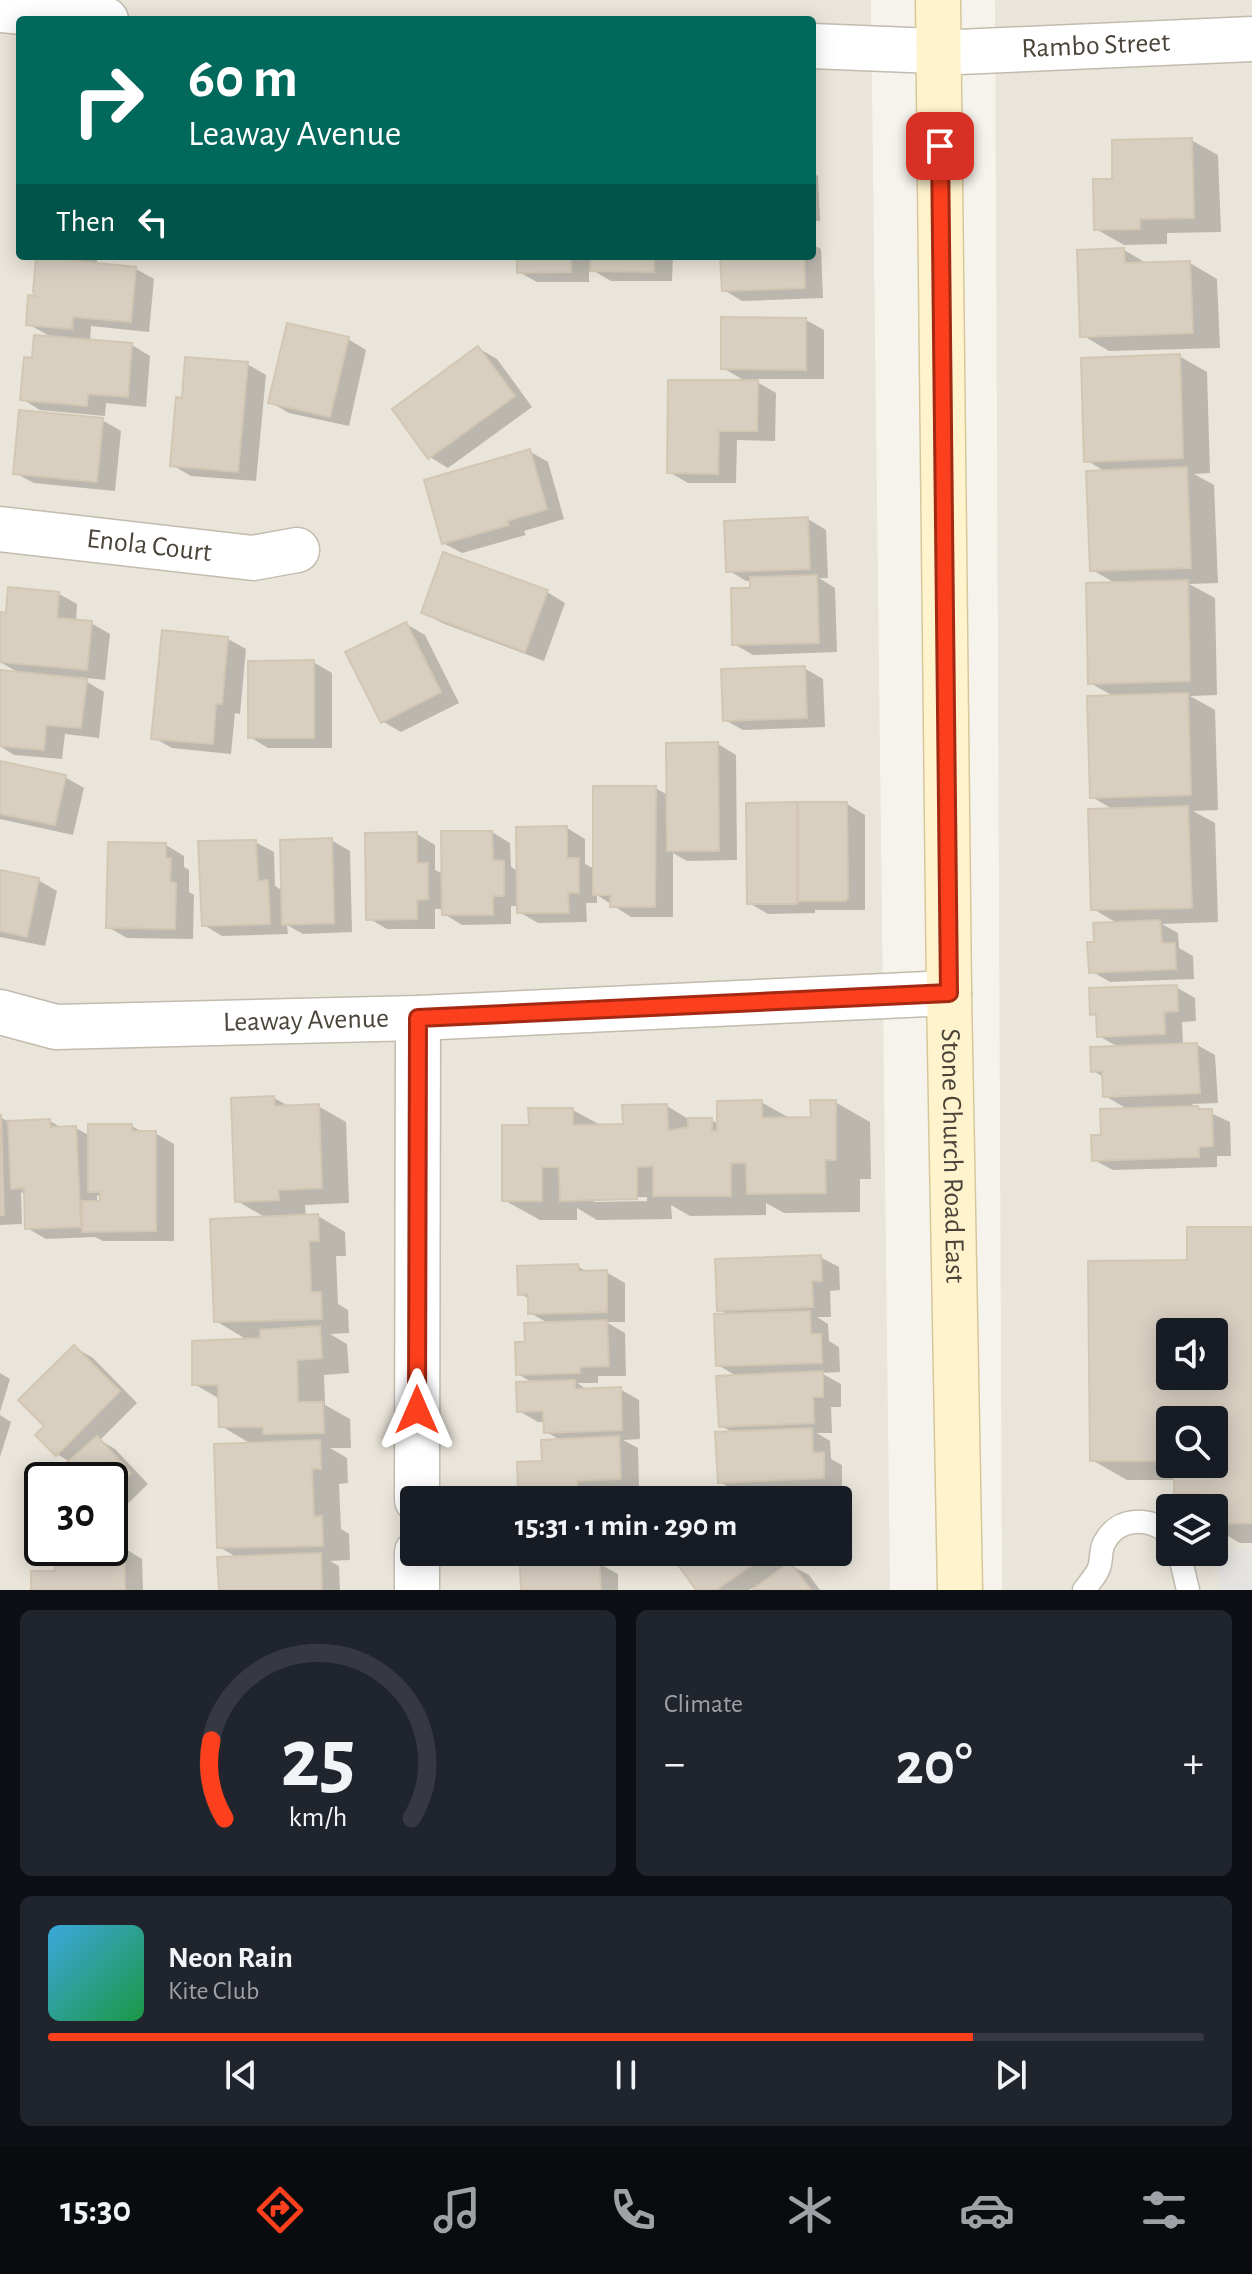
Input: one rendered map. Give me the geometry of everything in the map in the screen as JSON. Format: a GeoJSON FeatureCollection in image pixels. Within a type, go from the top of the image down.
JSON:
{"type":"FeatureCollection","features":[{"type":"Feature","properties":{"kind":"main road","name":"Stone Church Road East"},"geometry":{"type":"LineString","coordinates":[[938,0],[949,993],[960,1590]]}},
{"type":"Feature","properties":{"kind":"street"},"geometry":{"type":"LineString","coordinates":[[0,10],[64,16]]}},
{"type":"Feature","properties":{"kind":"street","name":"Rambo Street"},"geometry":{"type":"LineString","coordinates":[[816,46],[939,52],[1252,39]]}},
{"type":"Feature","properties":{"kind":"street","name":"Enola Court"},"geometry":{"type":"LineString","coordinates":[[0,529],[253,558],[297,550]]}},
{"type":"Feature","properties":{"kind":"street","name":"Leaway Avenue"},"geometry":{"type":"LineString","coordinates":[[0,1012],[56,1027],[418,1018],[949,993]]}},
{"type":"Feature","properties":{"kind":"street"},"geometry":{"type":"LineString","coordinates":[[417,1486],[418,1018]]}},
{"type":"Feature","properties":{"kind":"street"},"geometry":{"type":"LineString","coordinates":[[417,1566],[417,1590]]}},
{"type":"Feature","properties":{"kind":"lane"},"geometry":{"type":"LineString","coordinates":[[1084,1590],[1098,1569],[1102,1546],[1109,1534],[1133,1521],[1156,1525]]}},
{"type":"Feature","properties":{"kind":"lane"},"geometry":{"type":"LineString","coordinates":[[1182,1566],[1188,1590]]}},
{"type":"Feature","properties":{"kind":"shaded area"},"geometry":{"type":"Polygon","coordinates":[[[0,0],[871,0],[890,1590],[0,1590],[0,0]]]}},
{"type":"Feature","properties":{"kind":"shaded area"},"geometry":{"type":"Polygon","coordinates":[[[995,0],[1252,0],[1252,1590],[1002,1590],[995,0]]]}},
{"type":"Feature","properties":{"kind":"shaded area"},"geometry":{"type":"Polygon","coordinates":[[[1252,1549],[1252,1590],[1218,1590],[1217,1566],[1228,1566],[1228,1550],[1252,1549]]]}},
{"type":"Feature","properties":{"kind":"building"},"geometry":{"type":"Polygon","coordinates":[[[1192,138],[1194,218],[1140,219],[1140,229],[1094,230],[1093,179],[1112,179],[1112,140],[1192,138]]]}},
{"type":"Feature","properties":{"kind":"building"},"geometry":{"type":"Polygon","coordinates":[[[1124,248],[1125,263],[1190,261],[1193,333],[1080,337],[1077,250],[1124,248]]]}},
{"type":"Feature","properties":{"kind":"building"},"geometry":{"type":"Polygon","coordinates":[[[36,260],[136,267],[131,322],[73,317],[72,329],[26,325],[28,295],[36,296],[33,292],[36,260]]]}},
{"type":"Feature","properties":{"kind":"building"},"geometry":{"type":"Polygon","coordinates":[[[517,260],[571,260],[571,272],[517,273],[517,260]]]}},
{"type":"Feature","properties":{"kind":"building"},"geometry":{"type":"Polygon","coordinates":[[[591,260],[654,260],[654,272],[590,271],[591,260]]]}},
{"type":"Feature","properties":{"kind":"building"},"geometry":{"type":"Polygon","coordinates":[[[720,260],[804,260],[805,288],[722,291],[720,260]]]}},
{"type":"Feature","properties":{"kind":"building"},"geometry":{"type":"Polygon","coordinates":[[[721,317],[806,318],[806,370],[721,369],[721,317]]]}},
{"type":"Feature","properties":{"kind":"building"},"geometry":{"type":"Polygon","coordinates":[[[287,323],[349,337],[330,417],[268,403],[287,323]]]}},
{"type":"Feature","properties":{"kind":"building"},"geometry":{"type":"Polygon","coordinates":[[[34,335],[132,343],[128,397],[88,394],[87,406],[20,400],[24,357],[32,358],[34,335]]]}},
{"type":"Feature","properties":{"kind":"building"},"geometry":{"type":"Polygon","coordinates":[[[478,346],[515,396],[428,459],[392,409],[478,346]]]}},
{"type":"Feature","properties":{"kind":"building"},"geometry":{"type":"Polygon","coordinates":[[[1180,354],[1183,458],[1084,462],[1081,358],[1180,354]]]}},
{"type":"Feature","properties":{"kind":"building"},"geometry":{"type":"Polygon","coordinates":[[[185,357],[248,362],[238,472],[170,466],[176,397],[182,398],[185,357]]]}},
{"type":"Feature","properties":{"kind":"building"},"geometry":{"type":"Polygon","coordinates":[[[668,380],[758,380],[757,431],[719,431],[718,474],[667,473],[668,380]]]}},
{"type":"Feature","properties":{"kind":"building"},"geometry":{"type":"Polygon","coordinates":[[[19,410],[103,418],[97,482],[13,474],[19,410]]]}},
{"type":"Feature","properties":{"kind":"building"},"geometry":{"type":"Polygon","coordinates":[[[530,449],[547,509],[507,521],[509,525],[442,544],[424,480],[530,449]]]}},
{"type":"Feature","properties":{"kind":"building"},"geometry":{"type":"Polygon","coordinates":[[[1187,467],[1191,568],[1090,571],[1086,471],[1187,467]]]}},
{"type":"Feature","properties":{"kind":"building"},"geometry":{"type":"Polygon","coordinates":[[[808,517],[810,569],[726,572],[724,521],[808,517]]]}},
{"type":"Feature","properties":{"kind":"building"},"geometry":{"type":"Polygon","coordinates":[[[443,552],[548,590],[525,652],[421,613],[443,552]]]}},
{"type":"Feature","properties":{"kind":"building"},"geometry":{"type":"Polygon","coordinates":[[[817,575],[819,643],[732,645],[731,588],[750,588],[750,577],[817,575]]]}},
{"type":"Feature","properties":{"kind":"building"},"geometry":{"type":"Polygon","coordinates":[[[1188,580],[1190,681],[1088,684],[1086,583],[1188,580]]]}},
{"type":"Feature","properties":{"kind":"building"},"geometry":{"type":"Polygon","coordinates":[[[8,587],[59,592],[57,618],[92,621],[87,670],[0,662],[0,612],[6,613],[8,587]]]}},
{"type":"Feature","properties":{"kind":"building"},"geometry":{"type":"Polygon","coordinates":[[[406,622],[441,692],[381,723],[345,652],[406,622]]]}},
{"type":"Feature","properties":{"kind":"building"},"geometry":{"type":"Polygon","coordinates":[[[162,630],[228,637],[222,704],[216,704],[213,744],[151,739],[162,630]]]}},
{"type":"Feature","properties":{"kind":"building"},"geometry":{"type":"Polygon","coordinates":[[[314,660],[314,738],[248,738],[248,661],[314,660]]]}},
{"type":"Feature","properties":{"kind":"building"},"geometry":{"type":"Polygon","coordinates":[[[805,666],[807,718],[723,721],[721,669],[805,666]]]}},
{"type":"Feature","properties":{"kind":"building"},"geometry":{"type":"Polygon","coordinates":[[[0,670],[87,679],[81,728],[46,725],[44,750],[0,746],[0,670]]]}},
{"type":"Feature","properties":{"kind":"building"},"geometry":{"type":"Polygon","coordinates":[[[1188,693],[1191,795],[1090,798],[1087,696],[1188,693]]]}},
{"type":"Feature","properties":{"kind":"building"},"geometry":{"type":"Polygon","coordinates":[[[718,742],[719,851],[667,851],[666,743],[718,742]]]}},
{"type":"Feature","properties":{"kind":"building"},"geometry":{"type":"Polygon","coordinates":[[[0,761],[66,775],[55,825],[0,814],[0,761]]]}},
{"type":"Feature","properties":{"kind":"building"},"geometry":{"type":"Polygon","coordinates":[[[593,786],[656,786],[655,907],[610,907],[611,895],[593,895],[593,786]]]}},
{"type":"Feature","properties":{"kind":"building"},"geometry":{"type":"Polygon","coordinates":[[[797,802],[797,904],[747,904],[746,803],[797,802]]]}},
{"type":"Feature","properties":{"kind":"building"},"geometry":{"type":"Polygon","coordinates":[[[798,802],[847,802],[846,901],[798,901],[798,802]]]}},
{"type":"Feature","properties":{"kind":"building"},"geometry":{"type":"Polygon","coordinates":[[[1188,806],[1192,908],[1091,910],[1088,809],[1188,806]]]}},
{"type":"Feature","properties":{"kind":"building"},"geometry":{"type":"Polygon","coordinates":[[[567,826],[567,858],[579,858],[579,893],[568,893],[569,913],[517,913],[516,827],[567,826]]]}},
{"type":"Feature","properties":{"kind":"building"},"geometry":{"type":"Polygon","coordinates":[[[441,831],[492,831],[493,860],[504,861],[504,896],[493,896],[493,915],[442,915],[441,831]]]}},
{"type":"Feature","properties":{"kind":"building"},"geometry":{"type":"Polygon","coordinates":[[[417,832],[417,863],[428,863],[428,899],[417,900],[417,919],[366,920],[365,833],[417,832]]]}},
{"type":"Feature","properties":{"kind":"building"},"geometry":{"type":"Polygon","coordinates":[[[332,838],[334,923],[282,925],[280,840],[332,838]]]}},
{"type":"Feature","properties":{"kind":"building"},"geometry":{"type":"Polygon","coordinates":[[[256,840],[258,881],[268,880],[270,924],[202,926],[198,841],[256,840]]]}},
{"type":"Feature","properties":{"kind":"building"},"geometry":{"type":"Polygon","coordinates":[[[108,842],[166,843],[166,858],[171,858],[170,882],[176,883],[175,929],[106,928],[108,842]]]}},
{"type":"Feature","properties":{"kind":"building"},"geometry":{"type":"Polygon","coordinates":[[[0,870],[39,878],[27,937],[0,931],[0,870]]]}},
{"type":"Feature","properties":{"kind":"building"},"geometry":{"type":"Polygon","coordinates":[[[1160,920],[1162,943],[1175,943],[1176,969],[1089,973],[1087,942],[1094,942],[1093,923],[1160,920]]]}},
{"type":"Feature","properties":{"kind":"building"},"geometry":{"type":"Polygon","coordinates":[[[1177,985],[1178,1011],[1164,1012],[1165,1034],[1097,1037],[1096,1014],[1090,1015],[1089,988],[1177,985]]]}},
{"type":"Feature","properties":{"kind":"building"},"geometry":{"type":"Polygon","coordinates":[[[1197,1043],[1200,1093],[1103,1097],[1102,1071],[1091,1072],[1090,1047],[1197,1043]]]}},
{"type":"Feature","properties":{"kind":"building"},"geometry":{"type":"Polygon","coordinates":[[[274,1096],[275,1106],[319,1104],[322,1188],[278,1190],[279,1200],[235,1202],[231,1098],[274,1096]]]}},
{"type":"Feature","properties":{"kind":"building"},"geometry":{"type":"Polygon","coordinates":[[[762,1100],[762,1118],[811,1117],[810,1100],[836,1100],[836,1160],[825,1160],[826,1193],[747,1194],[746,1163],[731,1163],[731,1196],[653,1196],[653,1166],[637,1167],[637,1199],[560,1201],[559,1167],[542,1167],[542,1201],[502,1201],[502,1125],[529,1125],[528,1108],[573,1108],[573,1125],[623,1124],[622,1105],[667,1104],[668,1131],[688,1127],[688,1118],[712,1118],[712,1131],[717,1131],[717,1101],[762,1100]]]}},
{"type":"Feature","properties":{"kind":"building"},"geometry":{"type":"Polygon","coordinates":[[[1198,1106],[1199,1109],[1212,1109],[1213,1146],[1199,1147],[1199,1157],[1092,1161],[1091,1135],[1101,1135],[1100,1109],[1198,1106]]]}},
{"type":"Feature","properties":{"kind":"building"},"geometry":{"type":"Polygon","coordinates":[[[1,1115],[4,1215],[0,1215],[1,1115]]]}},
{"type":"Feature","properties":{"kind":"building"},"geometry":{"type":"Polygon","coordinates":[[[50,1119],[50,1127],[76,1126],[81,1227],[25,1229],[24,1188],[11,1189],[8,1121],[50,1119]]]}},
{"type":"Feature","properties":{"kind":"building"},"geometry":{"type":"Polygon","coordinates":[[[88,1124],[132,1124],[132,1131],[156,1131],[156,1231],[82,1232],[82,1201],[100,1201],[100,1192],[88,1192],[88,1124]]]}},
{"type":"Feature","properties":{"kind":"building"},"geometry":{"type":"Polygon","coordinates":[[[318,1214],[319,1241],[309,1241],[311,1292],[321,1292],[322,1319],[214,1322],[210,1219],[318,1214]]]}},
{"type":"Feature","properties":{"kind":"building"},"geometry":{"type":"Polygon","coordinates":[[[1187,1227],[1252,1227],[1252,1523],[1228,1524],[1228,1494],[1174,1494],[1174,1478],[1228,1478],[1228,1406],[1156,1406],[1156,1461],[1090,1461],[1088,1261],[1187,1260],[1187,1227]]]}},
{"type":"Feature","properties":{"kind":"building"},"geometry":{"type":"Polygon","coordinates":[[[821,1255],[822,1281],[812,1281],[813,1307],[717,1311],[715,1259],[821,1255]]]}},
{"type":"Feature","properties":{"kind":"building"},"geometry":{"type":"Polygon","coordinates":[[[578,1264],[579,1271],[607,1270],[607,1312],[528,1314],[528,1294],[518,1295],[517,1266],[578,1264]]]}},
{"type":"Feature","properties":{"kind":"building"},"geometry":{"type":"Polygon","coordinates":[[[810,1311],[811,1334],[821,1334],[822,1363],[716,1366],[714,1314],[810,1311]]]}},
{"type":"Feature","properties":{"kind":"building"},"geometry":{"type":"Polygon","coordinates":[[[607,1320],[609,1366],[580,1367],[580,1373],[516,1375],[515,1342],[525,1342],[524,1323],[607,1320]]]}},
{"type":"Feature","properties":{"kind":"building"},"geometry":{"type":"Polygon","coordinates":[[[320,1326],[322,1358],[297,1360],[298,1402],[323,1402],[324,1433],[263,1434],[263,1427],[219,1427],[218,1385],[192,1385],[192,1341],[260,1338],[260,1330],[320,1326]]]}},
{"type":"Feature","properties":{"kind":"building"},"geometry":{"type":"Polygon","coordinates":[[[74,1345],[120,1391],[56,1456],[35,1435],[44,1426],[18,1400],[74,1345]]]}},
{"type":"Feature","properties":{"kind":"building"},"geometry":{"type":"Polygon","coordinates":[[[823,1371],[823,1397],[813,1397],[814,1423],[719,1427],[716,1376],[823,1371]]]}},
{"type":"Feature","properties":{"kind":"building"},"geometry":{"type":"Polygon","coordinates":[[[575,1380],[575,1389],[621,1387],[622,1430],[544,1433],[543,1411],[517,1412],[516,1382],[575,1380]]]}},
{"type":"Feature","properties":{"kind":"building"},"geometry":{"type":"Polygon","coordinates":[[[812,1428],[813,1453],[824,1452],[824,1478],[718,1483],[715,1432],[812,1428]]]}},
{"type":"Feature","properties":{"kind":"building"},"geometry":{"type":"Polygon","coordinates":[[[97,1436],[121,1462],[67,1462],[97,1436]]]}},
{"type":"Feature","properties":{"kind":"building"},"geometry":{"type":"Polygon","coordinates":[[[619,1436],[621,1479],[577,1481],[577,1486],[518,1486],[517,1462],[542,1461],[541,1440],[619,1436]]]}},
{"type":"Feature","properties":{"kind":"building"},"geometry":{"type":"Polygon","coordinates":[[[320,1440],[321,1469],[312,1469],[314,1517],[322,1516],[323,1546],[217,1548],[214,1444],[320,1440]]]}},
{"type":"Feature","properties":{"kind":"building"},"geometry":{"type":"Polygon","coordinates":[[[321,1553],[322,1590],[219,1590],[217,1557],[321,1553]]]}},
{"type":"Feature","properties":{"kind":"building"},"geometry":{"type":"Polygon","coordinates":[[[55,1566],[124,1566],[125,1590],[31,1590],[31,1571],[55,1571],[55,1566]]]}},
{"type":"Feature","properties":{"kind":"building"},"geometry":{"type":"Polygon","coordinates":[[[520,1566],[599,1566],[601,1590],[521,1590],[520,1566]]]}},
{"type":"Feature","properties":{"kind":"building"},"geometry":{"type":"Polygon","coordinates":[[[679,1566],[751,1566],[716,1590],[696,1590],[679,1566]]]}},
{"type":"Feature","properties":{"kind":"building"},"geometry":{"type":"Polygon","coordinates":[[[785,1566],[793,1566],[811,1590],[753,1590],[785,1566]]]}},
{"type":"Feature","properties":{"kind":"route"},"geometry":{"type":"LineString","coordinates":[[417,1410],[418,1018],[949,993],[940,146]]}}]}
